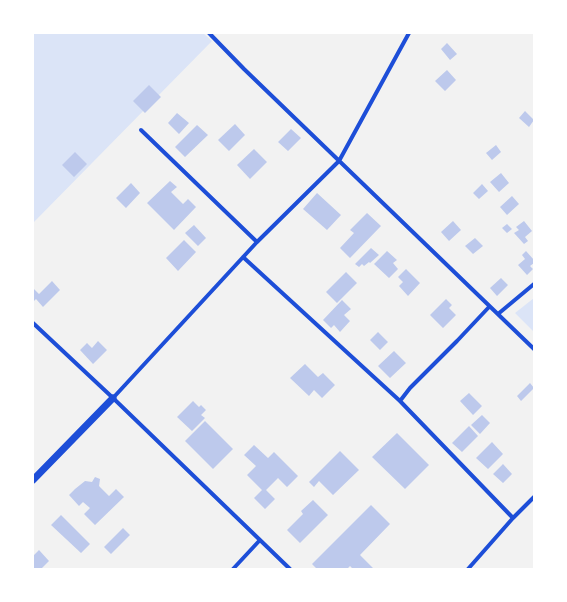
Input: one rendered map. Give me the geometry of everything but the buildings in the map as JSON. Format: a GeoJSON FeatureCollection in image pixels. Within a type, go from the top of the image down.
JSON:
{"type":"FeatureCollection","features":[{"type":"Feature","properties":{"kind":"street"},"geometry":{"type":"LineString","coordinates":[[209,33],[338,161],[534,349]]}},
{"type":"Feature","properties":{"kind":"street"},"geometry":{"type":"LineString","coordinates":[[33,480],[114,398],[257,242],[338,161],[408,33]]}},
{"type":"Feature","properties":{"kind":"street"},"geometry":{"type":"LineString","coordinates":[[140,130],[257,242]]}},
{"type":"Feature","properties":{"kind":"street"},"geometry":{"type":"LineString","coordinates":[[243,257],[400,401],[513,518]]}},
{"type":"Feature","properties":{"kind":"street"},"geometry":{"type":"LineString","coordinates":[[498,314],[534,284]]}},
{"type":"Feature","properties":{"kind":"street"},"geometry":{"type":"LineString","coordinates":[[400,401],[410,388],[489,307]]}},
{"type":"Feature","properties":{"kind":"street"},"geometry":{"type":"LineString","coordinates":[[33,323],[114,398],[290,569]]}},
{"type":"Feature","properties":{"kind":"street"},"geometry":{"type":"LineString","coordinates":[[468,569],[513,518],[533,499]]}},
{"type":"Feature","properties":{"kind":"street"},"geometry":{"type":"LineString","coordinates":[[232,569],[260,540]]}},
{"type":"Feature","properties":{"kind":"shaded area"},"geometry":{"type":"Polygon","coordinates":[[[33,33],[203,33],[212,41],[33,223],[33,33]]]}},
{"type":"Feature","properties":{"kind":"shaded area"},"geometry":{"type":"Polygon","coordinates":[[[534,298],[534,332],[515,313],[534,298]]]}}]}
